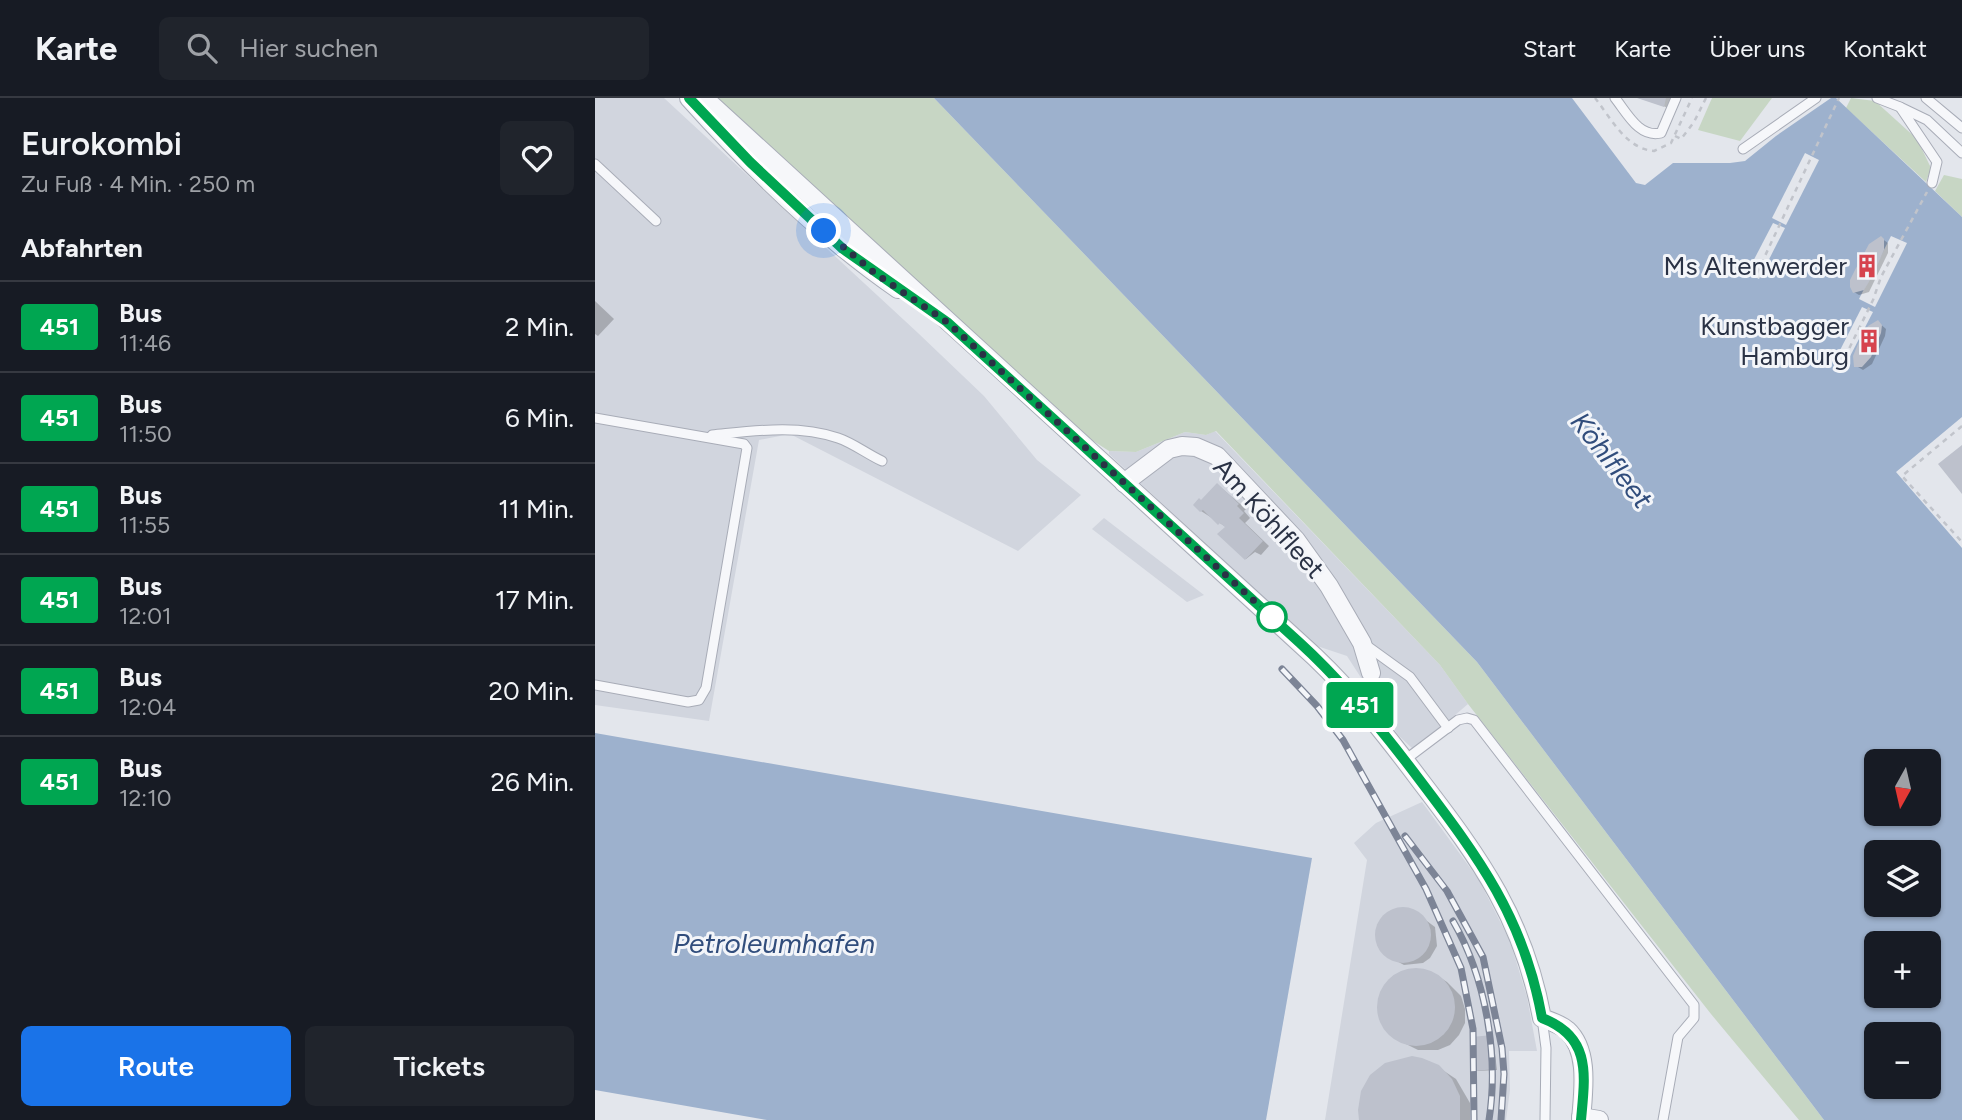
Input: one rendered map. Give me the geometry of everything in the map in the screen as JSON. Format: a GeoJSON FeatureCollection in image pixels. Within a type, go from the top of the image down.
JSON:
{"type":"FeatureCollection","features":[{"type":"Feature","properties":{"kind":"street"},"geometry":{"type":"LineString","coordinates":[[689,98],[750,162],[843,249],[947,322]]}},
{"type":"Feature","properties":{"kind":"street"},"geometry":{"type":"LineString","coordinates":[[704,98],[1331,673],[1405,760],[1493,881],[1532,969],[1542,1018],[1567,1030],[1575,1040],[1582,1067],[1587,1119]]}},
{"type":"Feature","properties":{"kind":"street","name":"Am Köhlfleet"},"geometry":{"type":"LineString","coordinates":[[1124,483],[1169,449],[1196,447],[1217,456],[1296,540],[1340,602],[1362,642],[1371,673]]}},
{"type":"Feature","properties":{"kind":"lane"},"geometry":{"type":"LineString","coordinates":[[1615,98],[1642,131],[1651,135],[1661,133],[1676,98]]}},
{"type":"Feature","properties":{"kind":"lane"},"geometry":{"type":"LineString","coordinates":[[1743,149],[1817,98]]}},
{"type":"Feature","properties":{"kind":"lane"},"geometry":{"type":"LineString","coordinates":[[1877,98],[1927,120],[1962,153]]}},
{"type":"Feature","properties":{"kind":"lane"},"geometry":{"type":"LineString","coordinates":[[1926,98],[1962,128]]}},
{"type":"Feature","properties":{"kind":"lane"},"geometry":{"type":"LineString","coordinates":[[1900,107],[1937,162],[1931,183]]}},
{"type":"Feature","properties":{"kind":"lane"},"geometry":{"type":"LineString","coordinates":[[595,164],[656,221]]}},
{"type":"Feature","properties":{"kind":"lane"},"geometry":{"type":"LineString","coordinates":[[595,418],[744,444],[747,448],[706,688],[698,700],[688,702],[595,685]]}},
{"type":"Feature","properties":{"kind":"lane"},"geometry":{"type":"LineString","coordinates":[[701,436],[762,430],[815,432],[839,438],[881,461]]}},
{"type":"Feature","properties":{"kind":"lane"},"geometry":{"type":"LineString","coordinates":[[1362,642],[1410,677],[1448,728]]}},
{"type":"Feature","properties":{"kind":"lane"},"geometry":{"type":"LineString","coordinates":[[1405,760],[1458,720],[1474,720],[1694,1004],[1694,1018],[1678,1037],[1663,1120]]}},
{"type":"Feature","properties":{"kind":"lane"},"geometry":{"type":"LineString","coordinates":[[1542,1018],[1546,1048],[1545,1120]]}},
{"type":"Feature","properties":{"kind":"path"},"geometry":{"type":"LineString","coordinates":[[1675,136],[1681,139],[1694,122],[1706,98]]}},
{"type":"Feature","properties":{"kind":"path"},"geometry":{"type":"LineString","coordinates":[[1757,273],[1809,167],[1839,98]]}},
{"type":"Feature","properties":{"kind":"path"},"geometry":{"type":"LineString","coordinates":[[1845,357],[1874,300],[1881,277],[1931,183]]}},
{"type":"Feature","properties":{"kind":"path"},"geometry":{"type":"LineString","coordinates":[[1962,426],[1902,477],[1962,542]]}},
{"type":"Feature","properties":{"kind":"shaded area"},"geometry":{"type":"Polygon","coordinates":[[[595,98],[664,98],[984,396],[1037,460],[1081,495],[1018,551],[790,434],[759,440],[709,721],[595,705],[595,98]]]}},
{"type":"Feature","properties":{"kind":"shaded area"},"geometry":{"type":"Polygon","coordinates":[[[1215,431],[1440,665],[1468,704],[1414,750],[1398,735],[1347,656],[1314,645],[1109,454],[1109,451],[1136,452],[1185,432],[1206,435],[1215,431]]]}},
{"type":"Feature","properties":{"kind":"shaded area"},"geometry":{"type":"Polygon","coordinates":[[[1104,518],[1204,595],[1187,602],[1092,529],[1104,518]]]}},
{"type":"Feature","properties":{"kind":"shaded area"},"geometry":{"type":"Polygon","coordinates":[[[1422,802],[1479,880],[1510,941],[1527,997],[1537,1051],[1509,1051],[1510,1090],[1506,1120],[1325,1120],[1367,860],[1354,843],[1376,823],[1422,802]]]}},
{"type":"Feature","properties":{"kind":"green space"},"geometry":{"type":"Polygon","coordinates":[[[715,98],[934,98],[1477,662],[1824,1120],[1799,1120],[1711,1014],[1440,665],[1216,431],[1206,435],[1185,432],[1136,452],[1109,451],[1073,428],[715,98]]]}},
{"type":"Feature","properties":{"kind":"green space"},"geometry":{"type":"Polygon","coordinates":[[[1712,98],[1772,98],[1740,141],[1698,130],[1712,98]]]}},
{"type":"Feature","properties":{"kind":"green space"},"geometry":{"type":"Polygon","coordinates":[[[1851,98],[1875,101],[1917,139],[1931,168],[1926,182],[1846,108],[1851,98]]]}},
{"type":"Feature","properties":{"kind":"green space"},"geometry":{"type":"Polygon","coordinates":[[[1944,175],[1962,179],[1962,217],[1935,191],[1944,175]]]}},
{"type":"Feature","properties":{"kind":"water","name":"Köhlfleet"},"geometry":{"type":"Polygon","coordinates":[[[934,98],[1572,98],[1636,183],[1645,185],[1673,163],[1745,161],[1776,136],[1831,98],[1836,98],[1962,217],[1962,417],[1896,472],[1962,548],[1962,1120],[1824,1120],[1477,662],[934,98]]]}},
{"type":"Feature","properties":{"kind":"water","name":"Petroleumhafen"},"geometry":{"type":"Polygon","coordinates":[[[595,733],[1312,858],[1266,1120],[767,1120],[595,1090],[595,733]]]}},
{"type":"Feature","properties":{"kind":"pier"},"geometry":{"type":"Polygon","coordinates":[[[1805,153],[1819,160],[1786,225],[1772,218],[1805,153]]]}},
{"type":"Feature","properties":{"kind":"pier"},"geometry":{"type":"Polygon","coordinates":[[[1773,223],[1785,228],[1759,279],[1747,273],[1773,223]]]}},
{"type":"Feature","properties":{"kind":"pier"},"geometry":{"type":"Polygon","coordinates":[[[1891,236],[1907,243],[1875,307],[1859,299],[1891,236]]]}},
{"type":"Feature","properties":{"kind":"pier"},"geometry":{"type":"Polygon","coordinates":[[[1862,307],[1873,312],[1846,364],[1836,358],[1862,307]]]}},
{"type":"Feature","properties":{"kind":"building"},"geometry":{"type":"Polygon","coordinates":[[[1637,98],[1666,98],[1664,107],[1637,98]]]}},
{"type":"Feature","properties":{"kind":"building","name":"Ms Altenwerder"},"geometry":{"type":"Polygon","coordinates":[[[1881,236],[1884,239],[1884,250],[1873,275],[1864,290],[1853,293],[1850,280],[1869,244],[1881,236]]]}},
{"type":"Feature","properties":{"kind":"building","name":"Kunstbagger Hamburg"},"geometry":{"type":"Polygon","coordinates":[[[1878,320],[1882,325],[1881,333],[1871,357],[1862,367],[1854,367],[1853,356],[1861,337],[1868,326],[1878,320]]]}},
{"type":"Feature","properties":{"kind":"building"},"geometry":{"type":"Polygon","coordinates":[[[1962,445],[1962,494],[1938,464],[1962,445]]]}},
{"type":"Feature","properties":{"kind":"building"},"geometry":{"type":"Polygon","coordinates":[[[1217,483],[1239,504],[1237,506],[1244,513],[1239,518],[1263,541],[1245,560],[1217,534],[1225,527],[1220,523],[1218,525],[1203,510],[1200,512],[1193,505],[1217,483]]]}},
{"type":"Feature","properties":{"kind":"building"},"geometry":{"type":"Polygon","coordinates":[[[1398,907],[1408,907],[1423,915],[1429,924],[1429,946],[1423,955],[1408,963],[1398,963],[1380,951],[1375,940],[1375,930],[1387,912],[1398,907]]]}},
{"type":"Feature","properties":{"kind":"building"},"geometry":{"type":"Polygon","coordinates":[[[1408,968],[1424,968],[1438,974],[1449,985],[1455,999],[1455,1015],[1449,1029],[1438,1040],[1424,1046],[1408,1046],[1394,1040],[1383,1029],[1377,1015],[1377,999],[1383,985],[1394,974],[1408,968]]]}},
{"type":"Feature","properties":{"kind":"building"},"geometry":{"type":"Polygon","coordinates":[[[1493,1035],[1496,1069],[1474,1071],[1471,1037],[1493,1035]]]}},
{"type":"Feature","properties":{"kind":"building"},"geometry":{"type":"Polygon","coordinates":[[[1412,1056],[1439,1065],[1452,1079],[1460,1096],[1460,1120],[1359,1120],[1361,1091],[1370,1075],[1385,1063],[1412,1056]]]}},
{"type":"Feature","properties":{"kind":"railway"},"geometry":{"type":"LineString","coordinates":[[1282,669],[1317,706],[1343,740],[1426,889],[1461,968],[1473,1029],[1474,1120]]}},
{"type":"Feature","properties":{"kind":"railway"},"geometry":{"type":"LineString","coordinates":[[1405,836],[1447,891],[1483,957],[1502,1048],[1504,1074],[1501,1120]]}},
{"type":"Feature","properties":{"kind":"railway"},"geometry":{"type":"LineString","coordinates":[[1453,921],[1474,967],[1487,1018],[1492,1070],[1489,1120]]}},
{"type":"Feature","properties":{"kind":"bus line","name":"451"},"geometry":{"type":"LineString","coordinates":[[689,98],[750,162],[843,249],[947,322],[1300,643],[1348,691],[1397,750],[1493,881],[1532,969],[1542,1018],[1567,1030],[1581,1055],[1581,1120]]}},
{"type":"Feature","properties":{"kind":"place","name":"Ms Altenwerder"},"geometry":{"type":"Point","coordinates":[1867,266]}},
{"type":"Feature","properties":{"kind":"place","name":"Kunstbagger Hamburg"},"geometry":{"type":"Point","coordinates":[1869,341]}},
{"type":"Feature","properties":{"kind":"route"},"geometry":{"type":"LineString","coordinates":[[824,231],[876,274],[947,322],[1272,617]]}}]}
